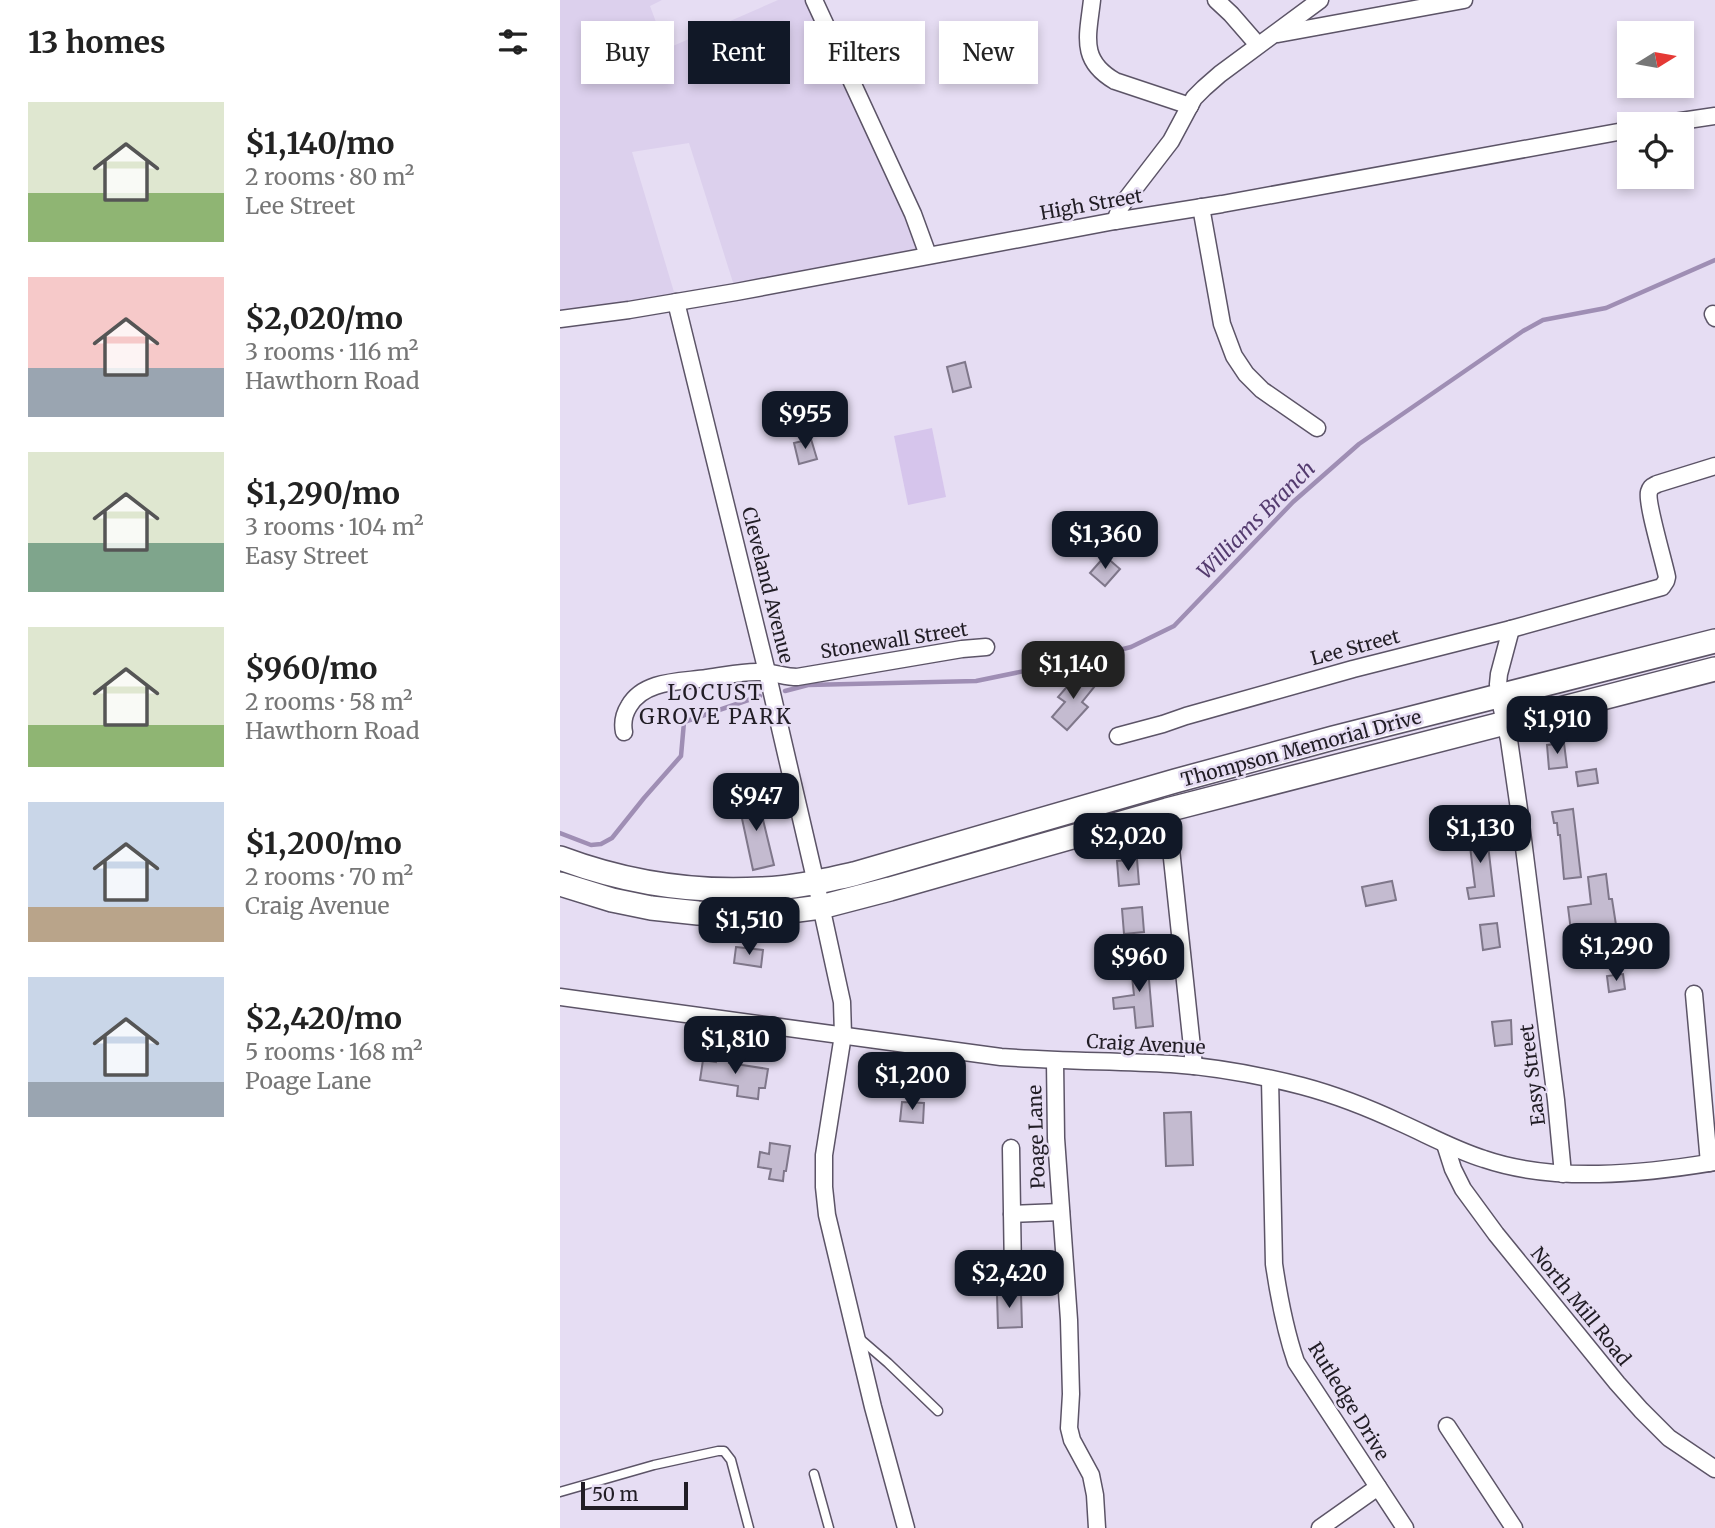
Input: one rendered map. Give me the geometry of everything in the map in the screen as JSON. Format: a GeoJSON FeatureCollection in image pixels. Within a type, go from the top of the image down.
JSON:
{"type":"FeatureCollection","features":[{"type":"Feature","properties":{"kind":"main road","name":"Thompson Memorial Drive"},"geometry":{"type":"LineString","coordinates":[[560,858],[605,873],[684,887],[764,889],[816,883],[1334,738],[1715,640]]}},
{"type":"Feature","properties":{"kind":"main road","name":"Thompson Memorial Drive"},"geometry":{"type":"LineString","coordinates":[[560,884],[612,900],[698,913],[736,915],[821,906],[891,889],[1167,810],[1715,669]]}},
{"type":"Feature","properties":{"kind":"street"},"geometry":{"type":"LineString","coordinates":[[814,0],[913,214],[928,255]]}},
{"type":"Feature","properties":{"kind":"street"},"geometry":{"type":"LineString","coordinates":[[1092,0],[1087,43],[1089,55],[1095,65],[1115,81],[1190,106]]}},
{"type":"Feature","properties":{"kind":"street"},"geometry":{"type":"LineString","coordinates":[[1216,0],[1258,45]]}},
{"type":"Feature","properties":{"kind":"street"},"geometry":{"type":"LineString","coordinates":[[1115,221],[1121,206],[1171,141],[1190,106],[1204,88],[1320,0]]}},
{"type":"Feature","properties":{"kind":"street"},"geometry":{"type":"LineString","coordinates":[[1272,35],[1464,0]]}},
{"type":"Feature","properties":{"kind":"street"},"geometry":{"type":"LineString","coordinates":[[1694,119],[1715,116]]}},
{"type":"Feature","properties":{"kind":"street","name":"High Street"},"geometry":{"type":"LineString","coordinates":[[560,319],[676,302],[1617,132]]}},
{"type":"Feature","properties":{"kind":"street"},"geometry":{"type":"LineString","coordinates":[[1201,207],[1222,324],[1234,356],[1246,374],[1262,390],[1317,428]]}},
{"type":"Feature","properties":{"kind":"street","name":"Cleveland Avenue"},"geometry":{"type":"LineString","coordinates":[[676,302],[767,672],[842,1002],[843,1035],[824,1155],[827,1215],[854,1334],[906,1528]]}},
{"type":"Feature","properties":{"kind":"street","name":"Lee Street"},"geometry":{"type":"LineString","coordinates":[[1118,736],[1353,669],[1662,587],[1667,576],[1649,491],[1657,484],[1715,466]]}},
{"type":"Feature","properties":{"kind":"street"},"geometry":{"type":"LineString","coordinates":[[1505,723],[1499,696],[1499,674],[1511,629]]}},
{"type":"Feature","properties":{"kind":"street","name":"Stonewall Street"},"geometry":{"type":"LineString","coordinates":[[624,732],[622,724],[631,701],[658,685],[757,671],[797,677],[986,647]]}},
{"type":"Feature","properties":{"kind":"street","name":"Easy Street"},"geometry":{"type":"LineString","coordinates":[[1505,723],[1521,816],[1563,1174]]}},
{"type":"Feature","properties":{"kind":"street"},"geometry":{"type":"LineString","coordinates":[[1171,849],[1194,1066]]}},
{"type":"Feature","properties":{"kind":"street"},"geometry":{"type":"LineString","coordinates":[[1694,994],[1712,1163]]}},
{"type":"Feature","properties":{"kind":"street","name":"Craig Avenue"},"geometry":{"type":"LineString","coordinates":[[560,997],[1001,1057],[1194,1066],[1269,1079],[1364,1106],[1445,1144],[1506,1166],[1563,1174],[1603,1174],[1712,1163]]}},
{"type":"Feature","properties":{"kind":"street","name":"Poage Lane"},"geometry":{"type":"LineString","coordinates":[[1055,1061],[1056,1138],[1069,1320],[1069,1428],[1072,1440],[1091,1475],[1097,1528]]}},
{"type":"Feature","properties":{"kind":"street","name":"Rutledge Drive"},"geometry":{"type":"LineString","coordinates":[[1269,1079],[1274,1264],[1287,1336],[1296,1362],[1405,1528]]}},
{"type":"Feature","properties":{"kind":"street","name":"North Mill Road"},"geometry":{"type":"LineString","coordinates":[[1445,1144],[1463,1189],[1496,1234],[1617,1383],[1669,1438],[1715,1469]]}},
{"type":"Feature","properties":{"kind":"street"},"geometry":{"type":"LineString","coordinates":[[1012,1148],[1013,1274]]}},
{"type":"Feature","properties":{"kind":"street"},"geometry":{"type":"LineString","coordinates":[[1012,1214],[1061,1212]]}},
{"type":"Feature","properties":{"kind":"street"},"geometry":{"type":"LineString","coordinates":[[1447,1426],[1514,1528]]}},
{"type":"Feature","properties":{"kind":"street"},"geometry":{"type":"LineString","coordinates":[[1320,1528],[1378,1487]]}},
{"type":"Feature","properties":{"kind":"lane"},"geometry":{"type":"LineString","coordinates":[[854,1334],[938,1410]]}},
{"type":"Feature","properties":{"kind":"lane"},"geometry":{"type":"LineString","coordinates":[[560,1492],[654,1465],[723,1451],[731,1460],[750,1528]]}},
{"type":"Feature","properties":{"kind":"lane"},"geometry":{"type":"LineString","coordinates":[[814,1474],[829,1528]]}},
{"type":"Feature","properties":{"kind":"shaded area"},"geometry":{"type":"Polygon","coordinates":[[[560,0],[662,0],[650,6],[656,21],[581,21],[581,84],[674,84],[674,46],[688,39],[688,84],[790,84],[790,21],[730,21],[778,0],[814,0],[823,21],[804,21],[804,84],[852,84],[928,255],[736,292],[689,143],[632,152],[677,302],[560,319],[560,0]]]}},
{"type":"Feature","properties":{"kind":"shaded area"},"geometry":{"type":"Polygon","coordinates":[[[932,428],[946,497],[908,505],[894,436],[932,428]]]}},
{"type":"Feature","properties":{"kind":"building"},"geometry":{"type":"Polygon","coordinates":[[[965,362],[971,387],[953,392],[947,367],[965,362]]]}},
{"type":"Feature","properties":{"kind":"building"},"geometry":{"type":"Polygon","coordinates":[[[811,439],[817,459],[799,464],[794,443],[811,439]]]}},
{"type":"Feature","properties":{"kind":"building"},"geometry":{"type":"Polygon","coordinates":[[[1105,556],[1120,569],[1105,586],[1090,573],[1105,556]]]}},
{"type":"Feature","properties":{"kind":"building"},"geometry":{"type":"Polygon","coordinates":[[[1079,673],[1095,686],[1082,702],[1088,707],[1067,730],[1052,717],[1065,702],[1058,697],[1079,673]]]}},
{"type":"Feature","properties":{"kind":"building"},"geometry":{"type":"Polygon","coordinates":[[[1564,743],[1567,767],[1549,769],[1547,745],[1564,743]]]}},
{"type":"Feature","properties":{"kind":"building"},"geometry":{"type":"Polygon","coordinates":[[[1596,769],[1598,783],[1578,786],[1576,772],[1596,769]]]}},
{"type":"Feature","properties":{"kind":"building"},"geometry":{"type":"Polygon","coordinates":[[[757,795],[774,865],[753,870],[738,800],[757,795]]]}},
{"type":"Feature","properties":{"kind":"building"},"geometry":{"type":"Polygon","coordinates":[[[1573,809],[1581,877],[1564,879],[1560,835],[1552,812],[1573,809]]]}},
{"type":"Feature","properties":{"kind":"building"},"geometry":{"type":"Polygon","coordinates":[[[1453,811],[1455,829],[1439,831],[1436,813],[1453,811]]]}},
{"type":"Feature","properties":{"kind":"building"},"geometry":{"type":"Polygon","coordinates":[[[1486,828],[1494,896],[1469,899],[1467,888],[1475,887],[1468,830],[1486,828]]]}},
{"type":"Feature","properties":{"kind":"building"},"geometry":{"type":"Polygon","coordinates":[[[1137,859],[1139,884],[1119,886],[1117,861],[1137,859]]]}},
{"type":"Feature","properties":{"kind":"building"},"geometry":{"type":"Polygon","coordinates":[[[1606,874],[1616,925],[1571,931],[1568,907],[1591,904],[1588,877],[1606,874]]]}},
{"type":"Feature","properties":{"kind":"building"},"geometry":{"type":"Polygon","coordinates":[[[1392,881],[1396,900],[1366,906],[1362,887],[1392,881]]]}},
{"type":"Feature","properties":{"kind":"building"},"geometry":{"type":"Polygon","coordinates":[[[1142,907],[1144,932],[1124,934],[1122,909],[1142,907]]]}},
{"type":"Feature","properties":{"kind":"building"},"geometry":{"type":"Polygon","coordinates":[[[1497,923],[1500,947],[1483,950],[1480,925],[1497,923]]]}},
{"type":"Feature","properties":{"kind":"building"},"geometry":{"type":"Polygon","coordinates":[[[736,947],[763,950],[761,967],[734,963],[736,947]]]}},
{"type":"Feature","properties":{"kind":"building"},"geometry":{"type":"Polygon","coordinates":[[[1147,957],[1153,1026],[1136,1028],[1134,1007],[1114,1009],[1113,998],[1134,995],[1130,959],[1147,957]]]}},
{"type":"Feature","properties":{"kind":"building"},"geometry":{"type":"Polygon","coordinates":[[[1623,974],[1625,989],[1609,992],[1607,976],[1623,974]]]}},
{"type":"Feature","properties":{"kind":"building"},"geometry":{"type":"Polygon","coordinates":[[[1511,1020],[1512,1044],[1495,1046],[1492,1022],[1511,1020]]]}},
{"type":"Feature","properties":{"kind":"building"},"geometry":{"type":"Polygon","coordinates":[[[717,1056],[730,1058],[729,1063],[768,1069],[765,1088],[759,1088],[758,1099],[737,1096],[738,1086],[700,1080],[703,1060],[716,1062],[717,1056]]]}},
{"type":"Feature","properties":{"kind":"building"},"geometry":{"type":"Polygon","coordinates":[[[902,1102],[924,1103],[923,1123],[900,1121],[902,1102]]]}},
{"type":"Feature","properties":{"kind":"building"},"geometry":{"type":"Polygon","coordinates":[[[1191,1112],[1193,1165],[1166,1166],[1164,1113],[1191,1112]]]}},
{"type":"Feature","properties":{"kind":"building"},"geometry":{"type":"Polygon","coordinates":[[[770,1143],[790,1146],[783,1181],[769,1179],[771,1169],[758,1167],[760,1152],[769,1154],[770,1143]]]}},
{"type":"Feature","properties":{"kind":"building"},"geometry":{"type":"Polygon","coordinates":[[[1021,1293],[1022,1327],[998,1328],[997,1294],[1021,1293]]]}},
{"type":"Feature","properties":{"kind":"waterway","name":"Williams Branch"},"geometry":{"type":"LineString","coordinates":[[785,691],[808,685],[976,681],[1131,647],[1174,626],[1293,502],[1359,444],[1523,331],[1543,320],[1606,308],[1715,260]]}},
{"type":"Feature","properties":{"kind":"waterway","name":"Williams Branch"},"geometry":{"type":"LineString","coordinates":[[560,833],[591,845],[601,844],[612,838],[681,756],[684,722],[760,696]]}},
{"type":"Feature","properties":{"kind":"district","name":"LOCUST GROVE PARK"},"geometry":{"type":"Point","coordinates":[716,704]}}]}
